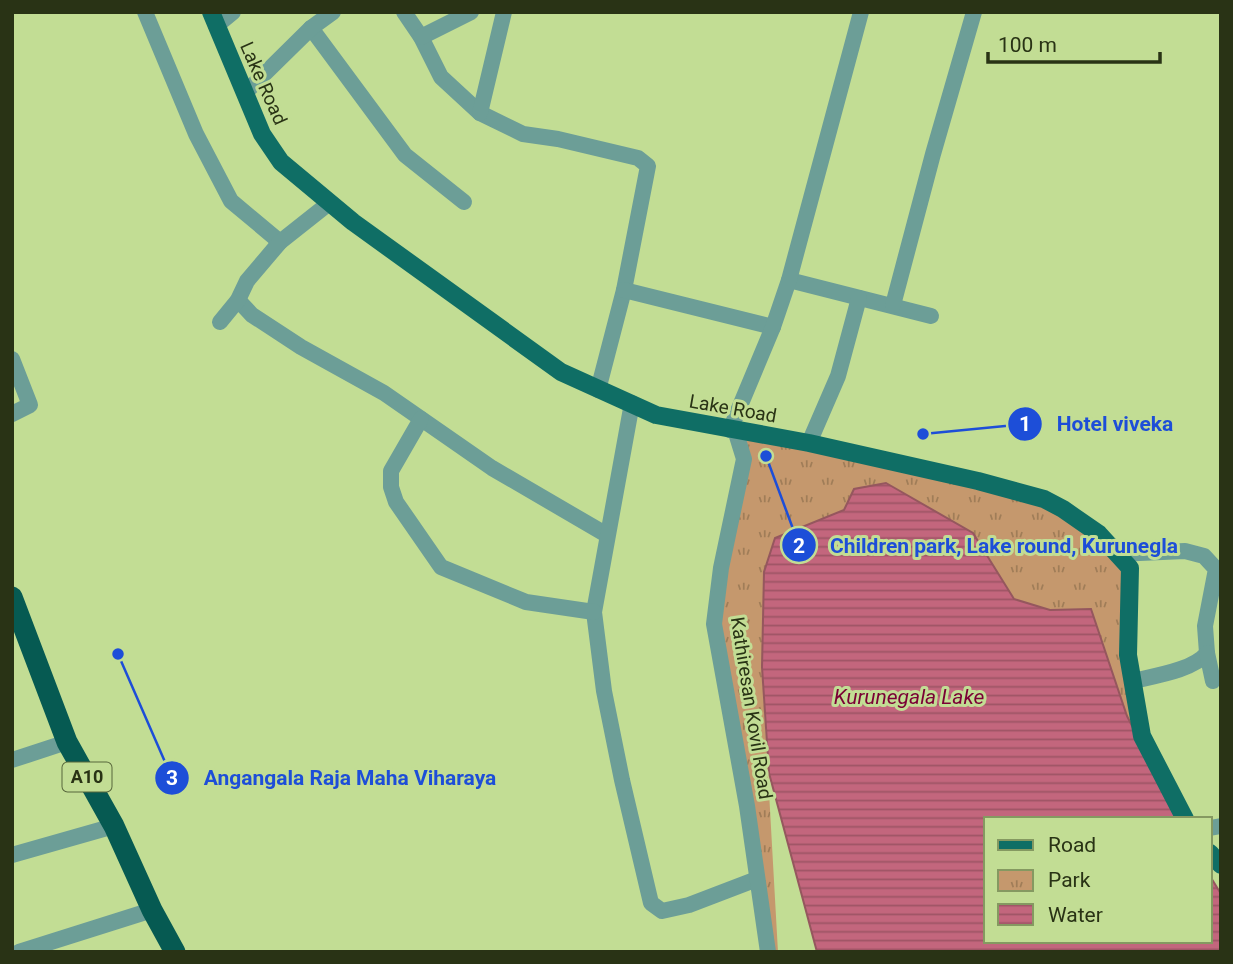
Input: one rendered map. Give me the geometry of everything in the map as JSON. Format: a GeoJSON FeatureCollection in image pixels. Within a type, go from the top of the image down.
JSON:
{"type":"FeatureCollection","features":[{"type":"Feature","properties":{"kind":"highway","name":"A10"},"geometry":{"type":"LineString","coordinates":[[12,597],[67,742],[114,826],[152,910],[175,952]]}},
{"type":"Feature","properties":{"kind":"main road","name":"Lake Road"},"geometry":{"type":"LineString","coordinates":[[214,19],[262,134],[281,162],[328,204],[561,372],[656,415],[809,443],[978,481],[1044,499],[1099,534],[1129,568],[1128,655],[1142,736],[1184,817]]}},
{"type":"Feature","properties":{"kind":"street"},"geometry":{"type":"LineString","coordinates":[[145,12],[196,134],[231,201],[280,242]]}},
{"type":"Feature","properties":{"kind":"street"},"geometry":{"type":"LineString","coordinates":[[214,19],[233,12]]}},
{"type":"Feature","properties":{"kind":"street"},"geometry":{"type":"LineString","coordinates":[[245,93],[311,28],[333,12]]}},
{"type":"Feature","properties":{"kind":"street"},"geometry":{"type":"LineString","coordinates":[[404,12],[421,37],[441,77],[480,113],[523,134],[558,139],[638,158],[649,166],[624,290],[598,390]]}},
{"type":"Feature","properties":{"kind":"street"},"geometry":{"type":"LineString","coordinates":[[421,37],[471,12]]}},
{"type":"Feature","properties":{"kind":"street"},"geometry":{"type":"LineString","coordinates":[[480,113],[504,12]]}},
{"type":"Feature","properties":{"kind":"street"},"geometry":{"type":"LineString","coordinates":[[732,430],[789,280],[861,12]]}},
{"type":"Feature","properties":{"kind":"street"},"geometry":{"type":"LineString","coordinates":[[893,305],[974,12]]}},
{"type":"Feature","properties":{"kind":"street"},"geometry":{"type":"LineString","coordinates":[[311,28],[405,155],[464,202]]}},
{"type":"Feature","properties":{"kind":"street"},"geometry":{"type":"LineString","coordinates":[[220,321],[238,300],[247,281],[280,242],[328,204]]}},
{"type":"Feature","properties":{"kind":"street"},"geometry":{"type":"LineString","coordinates":[[789,280],[931,316]]}},
{"type":"Feature","properties":{"kind":"street"},"geometry":{"type":"LineString","coordinates":[[624,290],[773,327]]}},
{"type":"Feature","properties":{"kind":"street"},"geometry":{"type":"LineString","coordinates":[[809,443],[838,376],[859,298]]}},
{"type":"Feature","properties":{"kind":"street"},"geometry":{"type":"LineString","coordinates":[[238,300],[252,315],[301,347],[384,393],[492,468],[607,535]]}},
{"type":"Feature","properties":{"kind":"street"},"geometry":{"type":"LineString","coordinates":[[12,359],[30,405],[12,415]]}},
{"type":"Feature","properties":{"kind":"street"},"geometry":{"type":"LineString","coordinates":[[632,403],[594,612],[607,704],[651,903],[662,911],[680,907],[757,879]]}},
{"type":"Feature","properties":{"kind":"street"},"geometry":{"type":"LineString","coordinates":[[421,419],[391,471],[391,487],[397,502],[441,567],[526,602],[594,612]]}},
{"type":"Feature","properties":{"kind":"street","name":"Kathiresan Kovil Road"},"geometry":{"type":"LineString","coordinates":[[732,430],[744,459],[721,568],[714,624],[768,952]]}},
{"type":"Feature","properties":{"kind":"street"},"geometry":{"type":"LineString","coordinates":[[1117,554],[1185,551],[1204,556],[1216,569],[1205,626],[1213,681]]}},
{"type":"Feature","properties":{"kind":"street"},"geometry":{"type":"LineString","coordinates":[[1133,681],[1202,660],[1208,653]]}},
{"type":"Feature","properties":{"kind":"street"},"geometry":{"type":"LineString","coordinates":[[12,760],[67,742]]}},
{"type":"Feature","properties":{"kind":"street"},"geometry":{"type":"LineString","coordinates":[[12,855],[114,826]]}},
{"type":"Feature","properties":{"kind":"street"},"geometry":{"type":"LineString","coordinates":[[19,952],[152,910]]}},
{"type":"Feature","properties":{"kind":"green space"},"geometry":{"type":"Polygon","coordinates":[[[735,430],[1044,499],[1130,568],[1142,735],[1179,817],[1127,716],[1091,609],[1050,610],[1014,599],[973,533],[844,510],[775,538],[762,667],[778,952],[768,952],[714,624],[739,488],[735,430]]]}},
{"type":"Feature","properties":{"kind":"water","name":"Kurunegala Lake"},"geometry":{"type":"Polygon","coordinates":[[[886,483],[973,533],[1014,599],[1050,610],[1091,609],[1127,716],[1179,817],[984,817],[984,943],[1212,943],[1212,879],[1221,894],[1221,952],[817,952],[769,773],[762,667],[764,572],[775,538],[844,510],[854,489],[886,483]]]}},
{"type":"Feature","properties":{"kind":"place","name":"Hotel viveka"},"geometry":{"type":"Point","coordinates":[923,434]}},
{"type":"Feature","properties":{"kind":"place","name":"Children park, Lake round, Kurunegla"},"geometry":{"type":"Point","coordinates":[766,456]}},
{"type":"Feature","properties":{"kind":"place","name":"Angangala Raja Maha Viharaya"},"geometry":{"type":"Point","coordinates":[118,654]}}]}
